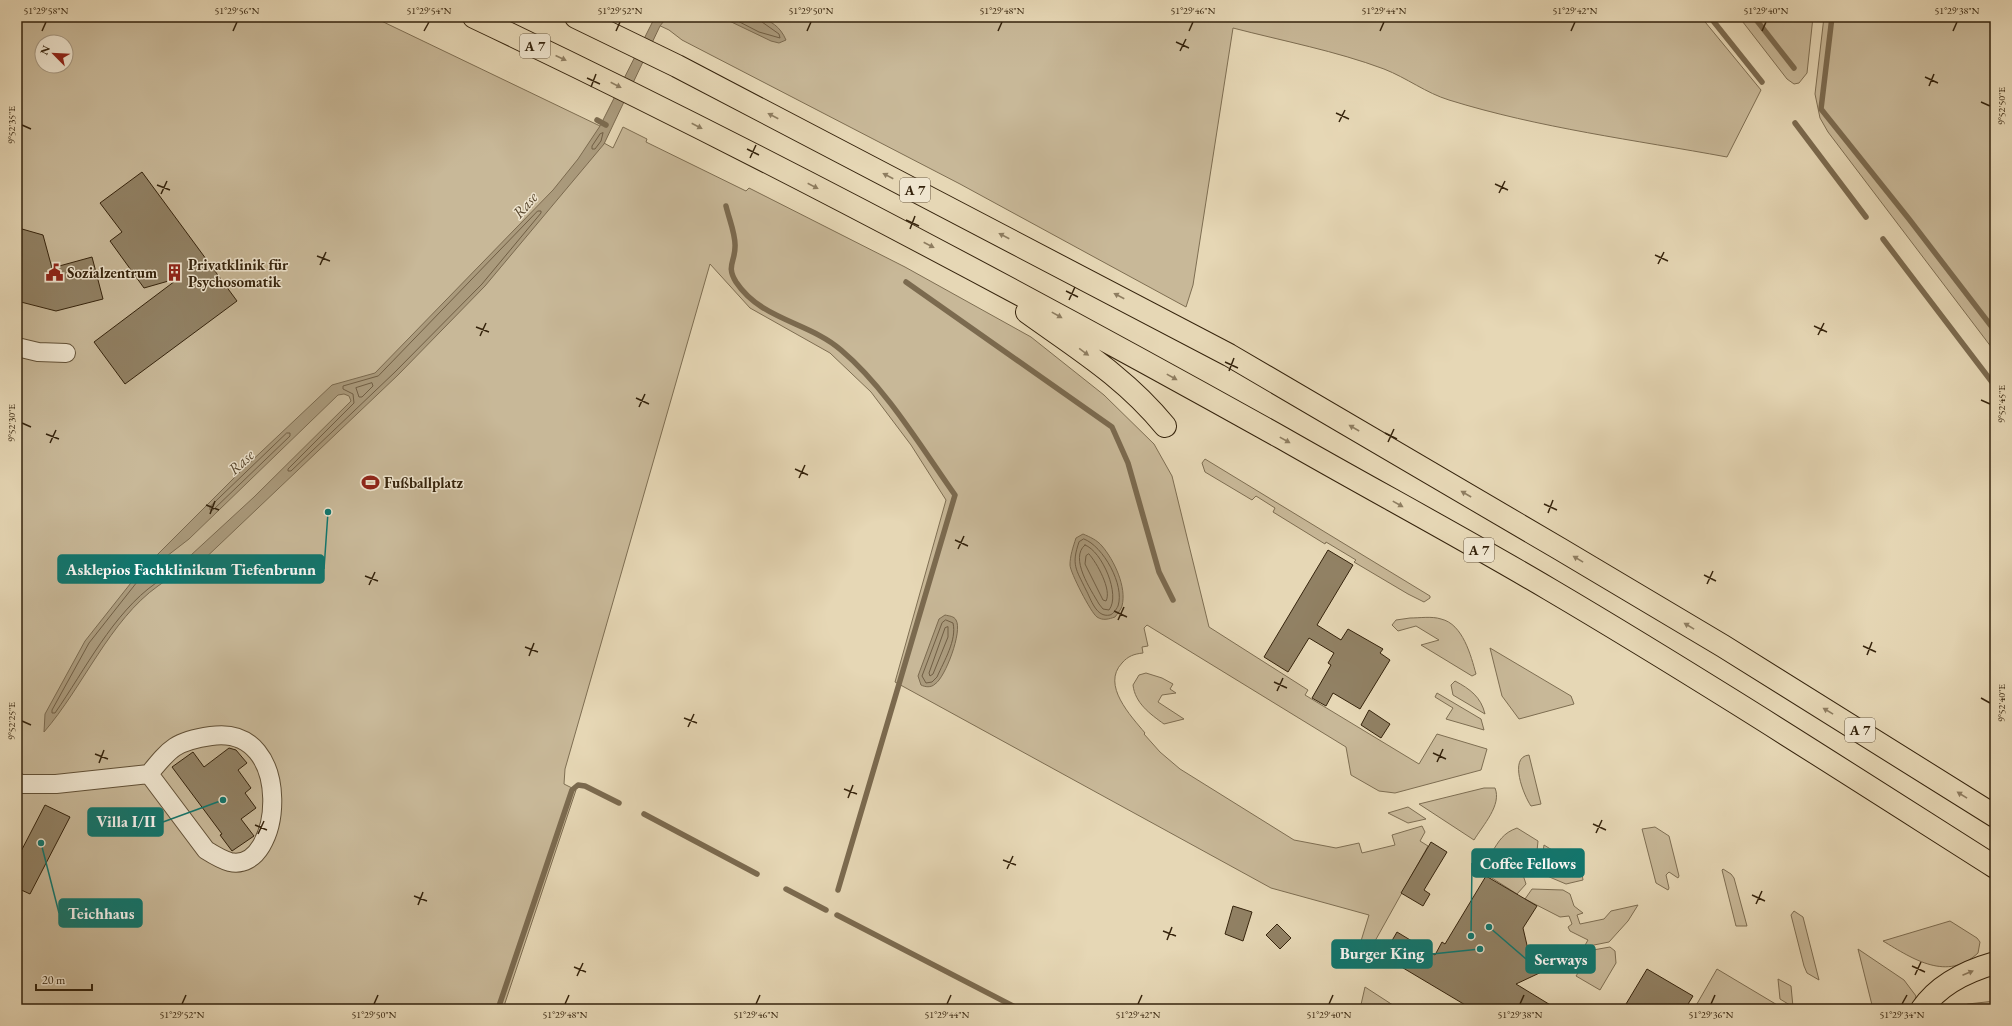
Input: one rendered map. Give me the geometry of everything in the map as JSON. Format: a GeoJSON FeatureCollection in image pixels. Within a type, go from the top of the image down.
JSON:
{"type":"FeatureCollection","features":[{"type":"Feature","properties":{"kind":"highway","name":"A 7"},"geometry":{"type":"LineString","coordinates":[[474,17],[582,68],[950,256],[1212,399],[1548,588],[1841,769],[1995,867]]}},
{"type":"Feature","properties":{"kind":"highway","name":"A 7"},"geometry":{"type":"LineString","coordinates":[[576,17],[677,66],[1229,355],[1723,646],[1995,816]]}},
{"type":"Feature","properties":{"kind":"highway"},"geometry":{"type":"LineString","coordinates":[[950,256],[1120,378],[1147,404],[1165,426]]}},
{"type":"Feature","properties":{"kind":"highway"},"geometry":{"type":"LineString","coordinates":[[1922,1009],[1943,987],[1965,974],[1995,963]]}},
{"type":"Feature","properties":{"kind":"street"},"geometry":{"type":"LineString","coordinates":[[17,347],[38,352],[66,353]]}},
{"type":"Feature","properties":{"kind":"street"},"geometry":{"type":"LineString","coordinates":[[18,789],[149,774],[168,751],[182,743],[196,738],[219,735],[244,740],[258,755],[266,767],[272,783],[273,802],[269,826],[263,843],[256,853],[244,861],[232,863],[218,858],[206,850],[149,774]]}},
{"type":"Feature","properties":{"kind":"shaded area"},"geometry":{"type":"Polygon","coordinates":[[[17,17],[373,17],[600,126],[604,143],[613,148],[623,127],[647,139],[646,142],[746,191],[749,188],[905,267],[1031,337],[1104,395],[1154,444],[1172,476],[1209,627],[1308,690],[1305,695],[1419,764],[1437,734],[1487,749],[1481,770],[1395,793],[1379,791],[1351,775],[1346,747],[1147,625],[1144,628],[1148,646],[1142,647],[1143,653],[1129,657],[1122,663],[1116,672],[1116,690],[1120,700],[1145,733],[1144,734],[1160,752],[1180,769],[1294,840],[1336,848],[1359,843],[1362,853],[1395,845],[1392,835],[1422,826],[1425,832],[1420,841],[1428,846],[1370,950],[1361,941],[1369,915],[1271,888],[895,682],[946,500],[911,445],[871,392],[830,353],[750,308],[710,264],[565,769],[564,784],[576,790],[503,1009],[17,1009],[17,17]]]}},
{"type":"Feature","properties":{"kind":"shaded area"},"geometry":{"type":"Polygon","coordinates":[[[655,17],[1701,17],[1761,90],[1727,157],[1587,133],[1483,110],[1441,97],[1384,69],[1366,63],[1233,28],[1193,285],[1186,307],[960,184],[682,40],[669,30],[652,22],[655,17]]]}},
{"type":"Feature","properties":{"kind":"shaded area"},"geometry":{"type":"Polygon","coordinates":[[[1739,17],[1813,17],[1807,73],[1799,83],[1794,84],[1787,79],[1739,17]]]}},
{"type":"Feature","properties":{"kind":"shaded area"},"geometry":{"type":"Polygon","coordinates":[[[1824,17],[1995,17],[1995,352],[1828,132],[1820,118],[1815,94],[1824,17]]]}},
{"type":"Feature","properties":{"kind":"shaded area"},"geometry":{"type":"Polygon","coordinates":[[[1205,459],[1430,596],[1430,598],[1424,602],[1408,594],[1354,562],[1356,560],[1326,542],[1325,544],[1273,512],[1275,508],[1256,496],[1252,500],[1205,472],[1202,463],[1205,459]]]}},
{"type":"Feature","properties":{"kind":"shaded area"},"geometry":{"type":"Polygon","coordinates":[[[1410,618],[1437,618],[1449,622],[1455,627],[1469,650],[1476,674],[1472,676],[1421,645],[1439,640],[1416,626],[1398,631],[1392,625],[1396,620],[1410,618]]]}},
{"type":"Feature","properties":{"kind":"shaded area"},"geometry":{"type":"Polygon","coordinates":[[[1490,648],[1571,696],[1574,704],[1519,719],[1502,696],[1490,648]]]}},
{"type":"Feature","properties":{"kind":"shaded area"},"geometry":{"type":"Polygon","coordinates":[[[1146,673],[1162,678],[1173,684],[1170,689],[1176,693],[1162,695],[1158,702],[1184,719],[1164,724],[1144,708],[1134,691],[1133,685],[1139,675],[1146,673]]]}},
{"type":"Feature","properties":{"kind":"shaded area"},"geometry":{"type":"Polygon","coordinates":[[[1455,681],[1478,698],[1485,714],[1453,695],[1451,685],[1455,681]]]}},
{"type":"Feature","properties":{"kind":"shaded area"},"geometry":{"type":"Polygon","coordinates":[[[1437,693],[1481,719],[1484,730],[1446,719],[1453,708],[1435,697],[1437,693]]]}},
{"type":"Feature","properties":{"kind":"shaded area"},"geometry":{"type":"Polygon","coordinates":[[[1529,755],[1541,804],[1531,806],[1522,786],[1519,769],[1519,762],[1523,757],[1529,755]]]}},
{"type":"Feature","properties":{"kind":"shaded area"},"geometry":{"type":"Polygon","coordinates":[[[1484,788],[1495,788],[1496,801],[1494,808],[1474,840],[1419,804],[1484,788]]]}},
{"type":"Feature","properties":{"kind":"shaded area"},"geometry":{"type":"Polygon","coordinates":[[[1408,807],[1426,819],[1408,823],[1388,813],[1408,807]]]}},
{"type":"Feature","properties":{"kind":"shaded area"},"geometry":{"type":"Polygon","coordinates":[[[1655,827],[1669,836],[1679,876],[1678,878],[1669,872],[1666,875],[1669,888],[1668,890],[1656,883],[1642,829],[1655,827]]]}},
{"type":"Feature","properties":{"kind":"shaded area"},"geometry":{"type":"Polygon","coordinates":[[[1517,828],[1538,841],[1535,871],[1492,852],[1505,835],[1517,828]]]}},
{"type":"Feature","properties":{"kind":"shaded area"},"geometry":{"type":"Polygon","coordinates":[[[1544,845],[1581,868],[1583,880],[1566,884],[1540,873],[1544,845]]]}},
{"type":"Feature","properties":{"kind":"shaded area"},"geometry":{"type":"Polygon","coordinates":[[[1487,860],[1523,875],[1526,884],[1517,894],[1481,871],[1487,860]]]}},
{"type":"Feature","properties":{"kind":"shaded area"},"geometry":{"type":"Polygon","coordinates":[[[1723,869],[1734,878],[1747,926],[1736,926],[1723,869]]]}},
{"type":"Feature","properties":{"kind":"shaded area"},"geometry":{"type":"Polygon","coordinates":[[[1532,889],[1563,890],[1570,894],[1574,906],[1583,913],[1577,915],[1580,924],[1604,919],[1611,911],[1638,905],[1628,921],[1609,942],[1584,947],[1588,940],[1570,931],[1568,927],[1572,924],[1569,916],[1560,917],[1525,899],[1532,889]]]}},
{"type":"Feature","properties":{"kind":"shaded area"},"geometry":{"type":"Polygon","coordinates":[[[1794,911],[1803,917],[1819,980],[1807,973],[1804,966],[1791,915],[1794,911]]]}},
{"type":"Feature","properties":{"kind":"shaded area"},"geometry":{"type":"Polygon","coordinates":[[[1950,921],[1977,938],[1980,942],[1978,953],[1966,962],[1954,966],[1942,967],[1930,965],[1906,955],[1883,941],[1950,921]]]}},
{"type":"Feature","properties":{"kind":"shaded area"},"geometry":{"type":"Polygon","coordinates":[[[1610,947],[1615,951],[1616,963],[1600,990],[1576,976],[1593,950],[1610,947]]]}},
{"type":"Feature","properties":{"kind":"shaded area"},"geometry":{"type":"Polygon","coordinates":[[[1858,949],[1904,980],[1916,996],[1913,1008],[1873,1009],[1858,949]]]}},
{"type":"Feature","properties":{"kind":"shaded area"},"geometry":{"type":"Polygon","coordinates":[[[1717,969],[1784,1009],[1694,1009],[1717,969]]]}},
{"type":"Feature","properties":{"kind":"shaded area"},"geometry":{"type":"Polygon","coordinates":[[[1778,979],[1791,986],[1793,1007],[1780,999],[1778,979]]]}},
{"type":"Feature","properties":{"kind":"shaded area"},"geometry":{"type":"Polygon","coordinates":[[[1365,987],[1399,1009],[1360,1009],[1365,987]]]}},
{"type":"Feature","properties":{"kind":"shaded area"},"geometry":{"type":"Polygon","coordinates":[[[1995,1001],[1995,1009],[1953,1009],[1968,1004],[1995,1001]]]}},
{"type":"Feature","properties":{"kind":"water"},"geometry":{"type":"Polygon","coordinates":[[[655,17],[667,17],[660,26],[604,144],[485,286],[398,375],[198,565],[158,586],[141,600],[111,635],[72,695],[44,732],[45,714],[85,641],[138,574],[243,469],[332,385],[375,373],[553,190],[578,159],[600,126],[655,17]],[[344,394],[338,395],[189,539],[167,556],[167,563],[171,567],[178,567],[254,497],[351,401],[349,396],[344,394]]]}},
{"type":"Feature","properties":{"kind":"water"},"geometry":{"type":"Polygon","coordinates":[[[721,17],[750,17],[767,20],[781,31],[786,40],[779,43],[771,41],[721,17]]]}},
{"type":"Feature","properties":{"kind":"water"},"geometry":{"type":"Polygon","coordinates":[[[1083,534],[1096,540],[1102,546],[1115,566],[1121,582],[1123,599],[1120,610],[1115,617],[1104,619],[1097,617],[1086,601],[1073,576],[1070,565],[1072,552],[1076,538],[1083,534]]]}},
{"type":"Feature","properties":{"kind":"water"},"geometry":{"type":"Polygon","coordinates":[[[945,615],[953,617],[956,620],[958,626],[955,644],[948,664],[939,680],[932,686],[924,686],[921,685],[918,676],[939,619],[945,615]]]}},
{"type":"Feature","properties":{"kind":"building","name":"Privatklinik für Psychosomatik"},"geometry":{"type":"Polygon","coordinates":[[[142,172],[237,301],[125,384],[94,342],[179,278],[144,288],[110,241],[122,232],[100,203],[142,172]]]}},
{"type":"Feature","properties":{"kind":"building","name":"Sozialzentrum"},"geometry":{"type":"Polygon","coordinates":[[[22,229],[43,235],[52,268],[92,257],[103,299],[56,311],[17,301],[17,234],[22,229]]]}},
{"type":"Feature","properties":{"kind":"building"},"geometry":{"type":"Polygon","coordinates":[[[1328,550],[1353,565],[1317,625],[1341,640],[1348,629],[1383,649],[1380,653],[1390,660],[1360,709],[1333,693],[1326,706],[1312,698],[1331,665],[1328,663],[1334,653],[1309,638],[1288,672],[1264,657],[1328,550]]]}},
{"type":"Feature","properties":{"kind":"building"},"geometry":{"type":"Polygon","coordinates":[[[1369,710],[1390,724],[1381,738],[1361,725],[1369,710]]]}},
{"type":"Feature","properties":{"kind":"building"},"geometry":{"type":"Polygon","coordinates":[[[229,748],[236,750],[247,763],[238,770],[251,788],[245,793],[256,808],[241,819],[254,836],[232,851],[220,835],[222,834],[172,767],[193,752],[204,767],[229,748]]]}},
{"type":"Feature","properties":{"kind":"building"},"geometry":{"type":"Polygon","coordinates":[[[45,805],[70,817],[30,894],[17,888],[17,859],[45,805]]]}},
{"type":"Feature","properties":{"kind":"building"},"geometry":{"type":"Polygon","coordinates":[[[1431,842],[1447,852],[1424,890],[1430,894],[1423,906],[1401,893],[1431,842]]]}},
{"type":"Feature","properties":{"kind":"building"},"geometry":{"type":"Polygon","coordinates":[[[1486,876],[1537,906],[1523,928],[1530,958],[1543,953],[1554,959],[1548,969],[1516,984],[1557,1009],[1472,1009],[1383,956],[1397,932],[1435,955],[1442,942],[1445,944],[1486,876]]]}},
{"type":"Feature","properties":{"kind":"building"},"geometry":{"type":"Polygon","coordinates":[[[1233,906],[1252,912],[1243,941],[1225,934],[1233,906]]]}},
{"type":"Feature","properties":{"kind":"building"},"geometry":{"type":"Polygon","coordinates":[[[1277,924],[1291,938],[1280,949],[1266,935],[1277,924]]]}},
{"type":"Feature","properties":{"kind":"building"},"geometry":{"type":"Polygon","coordinates":[[[1647,969],[1693,996],[1685,1009],[1623,1009],[1647,969]]]}},
{"type":"Feature","properties":{"kind":"waterway"},"geometry":{"type":"LineString","coordinates":[[1710,17],[1762,82]]}},
{"type":"Feature","properties":{"kind":"waterway"},"geometry":{"type":"LineString","coordinates":[[1754,17],[1794,68]]}},
{"type":"Feature","properties":{"kind":"waterway"},"geometry":{"type":"LineString","coordinates":[[1832,17],[1821,109],[1909,219],[1995,331]]}},
{"type":"Feature","properties":{"kind":"waterway"},"geometry":{"type":"LineString","coordinates":[[597,120],[606,125]]}},
{"type":"Feature","properties":{"kind":"waterway"},"geometry":{"type":"LineString","coordinates":[[1795,123],[1866,217]]}},
{"type":"Feature","properties":{"kind":"waterway"},"geometry":{"type":"LineString","coordinates":[[726,206],[735,242],[735,252],[731,268],[733,277],[746,295],[758,305],[772,313],[815,333],[828,341],[841,350],[857,365],[888,400],[955,495],[838,890]]}},
{"type":"Feature","properties":{"kind":"waterway"},"geometry":{"type":"LineString","coordinates":[[1883,239],[1995,386]]}},
{"type":"Feature","properties":{"kind":"waterway"},"geometry":{"type":"LineString","coordinates":[[906,282],[1112,427],[1128,463],[1159,572],[1173,600]]}},
{"type":"Feature","properties":{"kind":"waterway"},"geometry":{"type":"LineString","coordinates":[[498,1009],[572,790],[578,785],[585,786],[619,803]]}},
{"type":"Feature","properties":{"kind":"waterway"},"geometry":{"type":"LineString","coordinates":[[644,814],[757,874]]}},
{"type":"Feature","properties":{"kind":"waterway"},"geometry":{"type":"LineString","coordinates":[[786,889],[826,910]]}},
{"type":"Feature","properties":{"kind":"waterway"},"geometry":{"type":"LineString","coordinates":[[837,915],[1019,1009]]}},
{"type":"Feature","properties":{"kind":"place","name":"Sozialzentrum"},"geometry":{"type":"Point","coordinates":[54,272]}},
{"type":"Feature","properties":{"kind":"place","name":"Privatklinik für Psychosomatik"},"geometry":{"type":"Point","coordinates":[175,273]}},
{"type":"Feature","properties":{"kind":"place","name":"Fußballplatz"},"geometry":{"type":"Point","coordinates":[371,482]}},
{"type":"Feature","properties":{"kind":"place","name":"Asklepios Fachklinikum Tiefenbrunn"},"geometry":{"type":"Point","coordinates":[328,512]}},
{"type":"Feature","properties":{"kind":"place","name":"Villa I/II"},"geometry":{"type":"Point","coordinates":[223,800]}},
{"type":"Feature","properties":{"kind":"place","name":"Teichhaus"},"geometry":{"type":"Point","coordinates":[41,843]}},
{"type":"Feature","properties":{"kind":"place","name":"Serways"},"geometry":{"type":"Point","coordinates":[1489,927]}},
{"type":"Feature","properties":{"kind":"place","name":"Coffee Fellows"},"geometry":{"type":"Point","coordinates":[1471,936]}},
{"type":"Feature","properties":{"kind":"place","name":"Burger King"},"geometry":{"type":"Point","coordinates":[1480,949]}},
{"type":"Feature","properties":{"kind":"water label","name":"Rase"},"geometry":{"type":"Point","coordinates":[525,205]}},
{"type":"Feature","properties":{"kind":"water label","name":"Rase"},"geometry":{"type":"Point","coordinates":[241,462]}}]}
